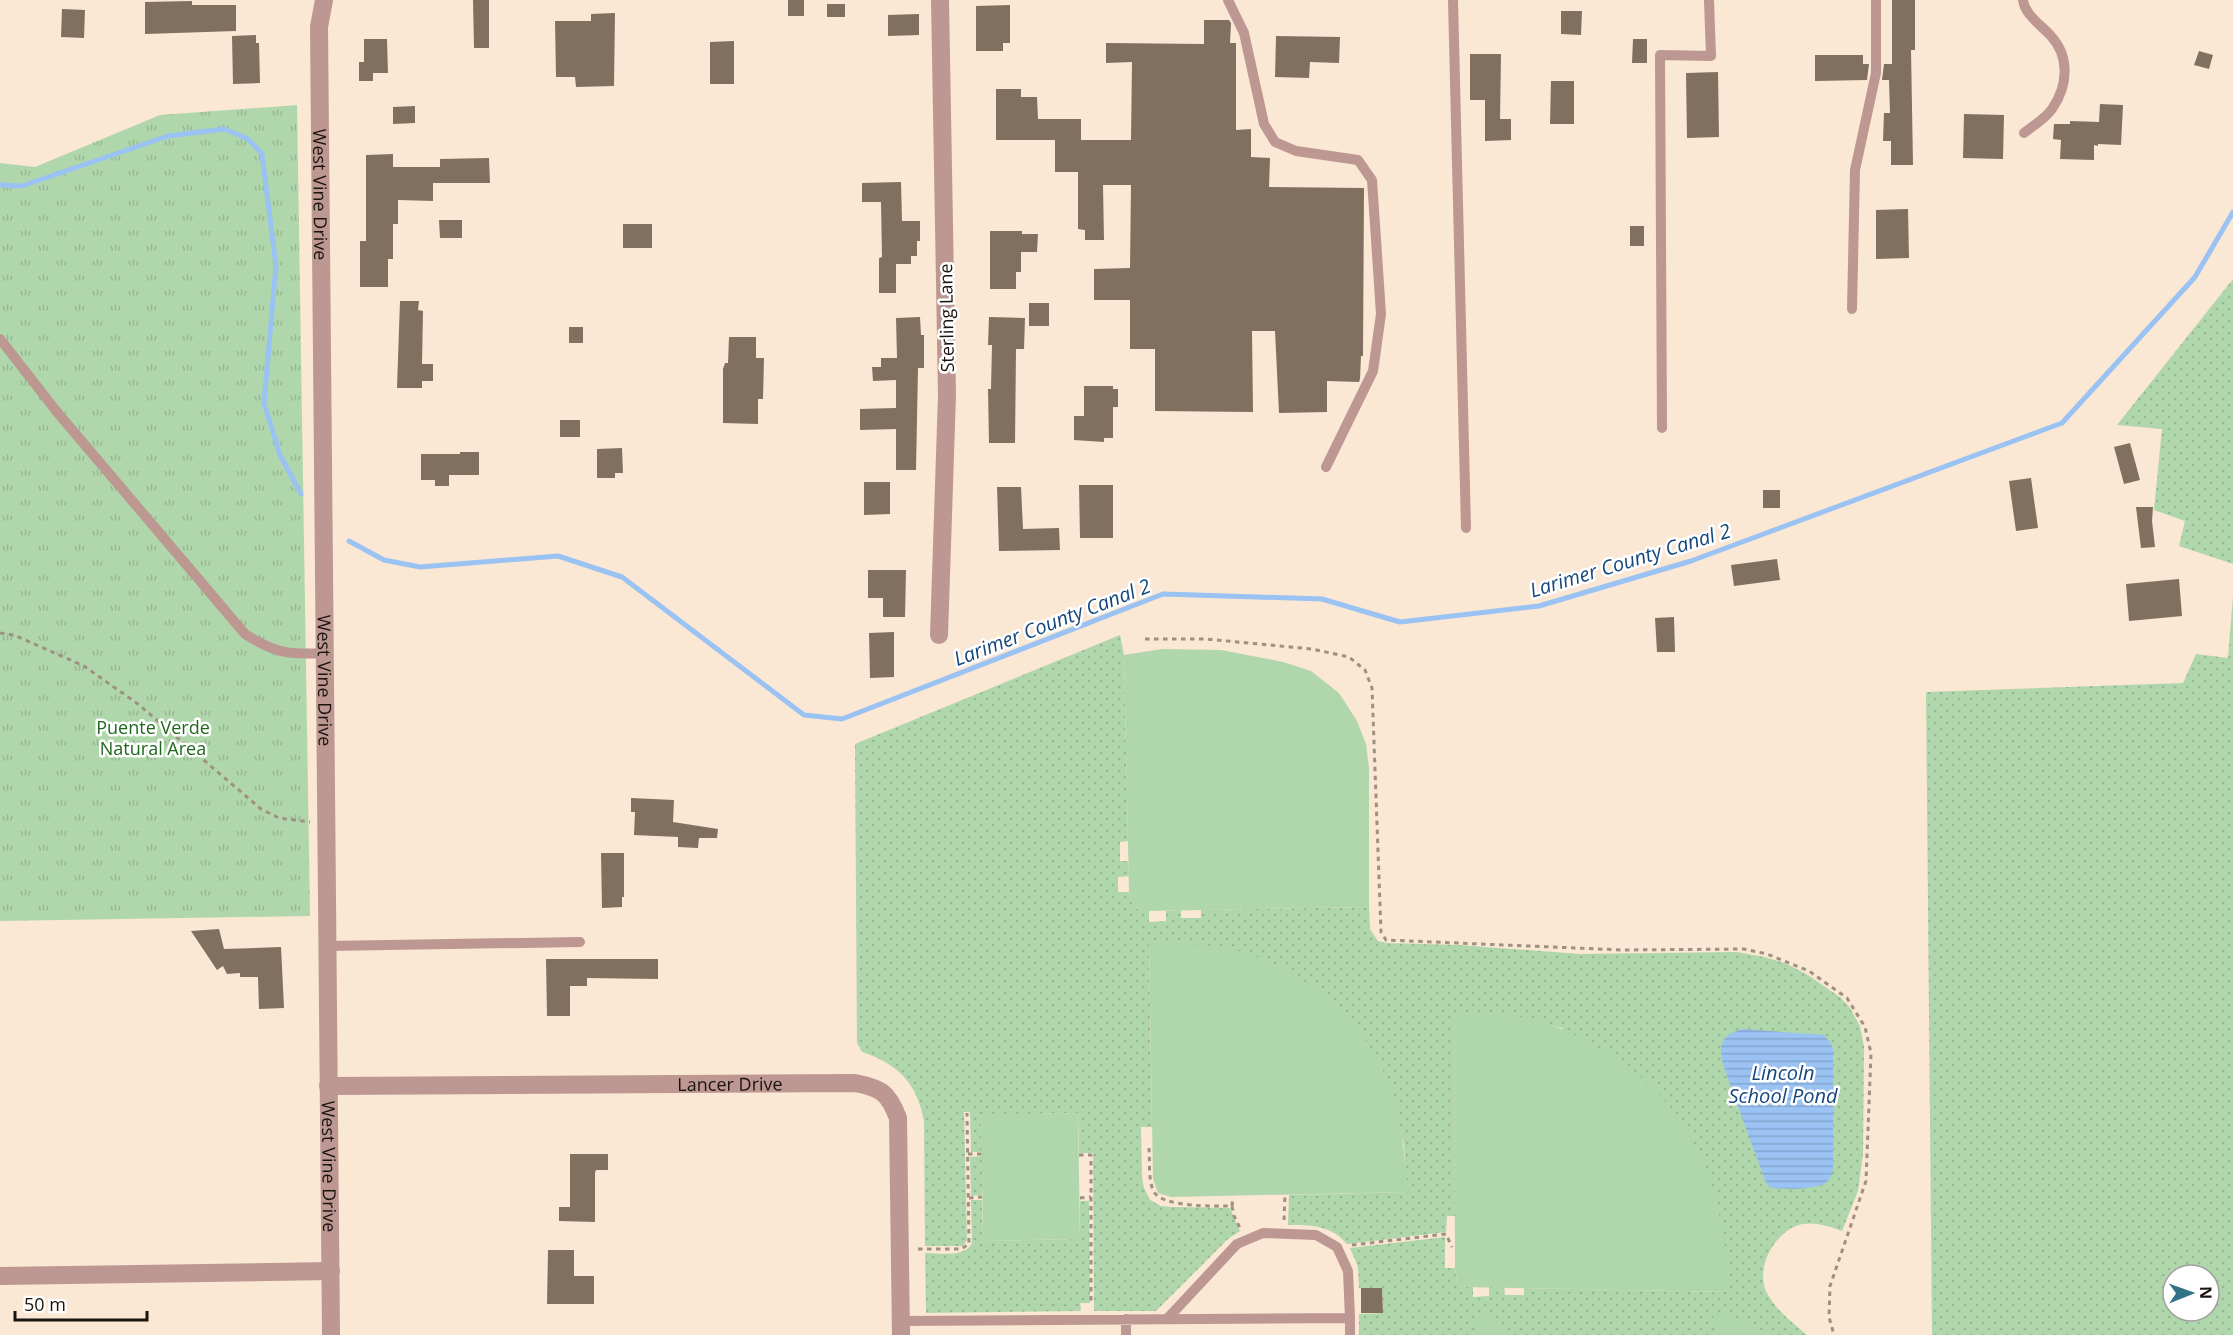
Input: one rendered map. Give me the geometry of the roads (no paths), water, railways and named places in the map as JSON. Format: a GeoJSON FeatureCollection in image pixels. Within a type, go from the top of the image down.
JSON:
{"type":"FeatureCollection","features":[{"type":"Feature","properties":{"kind":"street","name":"West Vine Drive"},"geometry":{"type":"LineString","coordinates":[[313,0],[319,27]]}},
{"type":"Feature","properties":{"kind":"street","name":"West Vine Drive"},"geometry":{"type":"LineString","coordinates":[[324,0],[319,27],[331,1335]]}},
{"type":"Feature","properties":{"kind":"street","name":"Sterling Lane"},"geometry":{"type":"LineString","coordinates":[[939,635],[947,395],[940,0]]}},
{"type":"Feature","properties":{"kind":"street","name":"Lancer Drive"},"geometry":{"type":"LineString","coordinates":[[328,1086],[855,1083],[874,1087],[885,1093],[892,1102],[898,1118],[901,1328]]}},
{"type":"Feature","properties":{"kind":"street"},"geometry":{"type":"LineString","coordinates":[[0,1276],[330,1271]]}},
{"type":"Feature","properties":{"kind":"lane"},"geometry":{"type":"LineString","coordinates":[[1228,0],[1244,33],[1264,124],[1275,142],[1296,151],[1358,160],[1372,180],[1381,314],[1373,370],[1326,467]]}},
{"type":"Feature","properties":{"kind":"lane"},"geometry":{"type":"LineString","coordinates":[[1453,0],[1466,528]]}},
{"type":"Feature","properties":{"kind":"lane"},"geometry":{"type":"LineString","coordinates":[[1662,428],[1660,55],[1711,56],[1709,0]]}},
{"type":"Feature","properties":{"kind":"lane"},"geometry":{"type":"LineString","coordinates":[[1852,309],[1855,170],[1876,73],[1876,0]]}},
{"type":"Feature","properties":{"kind":"lane"},"geometry":{"type":"LineString","coordinates":[[2023,0],[2024,9],[2053,38],[2065,63],[2066,80],[2052,110],[2024,133]]}},
{"type":"Feature","properties":{"kind":"lane"},"geometry":{"type":"LineString","coordinates":[[0,339],[57,412],[245,634],[267,648],[294,655],[324,653]]}},
{"type":"Feature","properties":{"kind":"lane"},"geometry":{"type":"LineString","coordinates":[[327,946],[580,942]]}},
{"type":"Feature","properties":{"kind":"lane"},"geometry":{"type":"LineString","coordinates":[[1167,1319],[1237,1244],[1263,1233],[1316,1235],[1337,1247],[1348,1271],[1350,1335]]}},
{"type":"Feature","properties":{"kind":"lane"},"geometry":{"type":"LineString","coordinates":[[901,1328],[1091,1319],[1350,1318]]}},
{"type":"Feature","properties":{"kind":"lane"},"geometry":{"type":"LineString","coordinates":[[1126,1319],[1126,1335]]}},
{"type":"Feature","properties":{"kind":"water","name":"Lincoln School Pond"},"geometry":{"type":"Polygon","coordinates":[[[1742,1029],[1824,1035],[1830,1042],[1833,1049],[1833,1169],[1827,1182],[1822,1185],[1782,1189],[1769,1187],[1766,1183],[1723,1065],[1721,1046],[1725,1038],[1742,1029]]]}},
{"type":"Feature","properties":{"kind":"waterway","name":"Larimer County Canal 2"},"geometry":{"type":"LineString","coordinates":[[0,185],[22,186],[168,136],[224,129],[248,139],[262,154],[276,266],[264,403],[280,455],[301,494]]}},
{"type":"Feature","properties":{"kind":"waterway","name":"Larimer County Canal 2"},"geometry":{"type":"LineString","coordinates":[[349,541],[384,560],[420,567],[558,556],[622,577],[804,715],[842,719],[1163,594],[1322,599],[1400,622],[1539,606],[1691,561],[2062,423],[2195,277],[2233,212]]}},
{"type":"Feature","properties":{"kind":"park label","name":"Puente Verde Natural Area"},"geometry":{"type":"Point","coordinates":[153,737]}}]}
